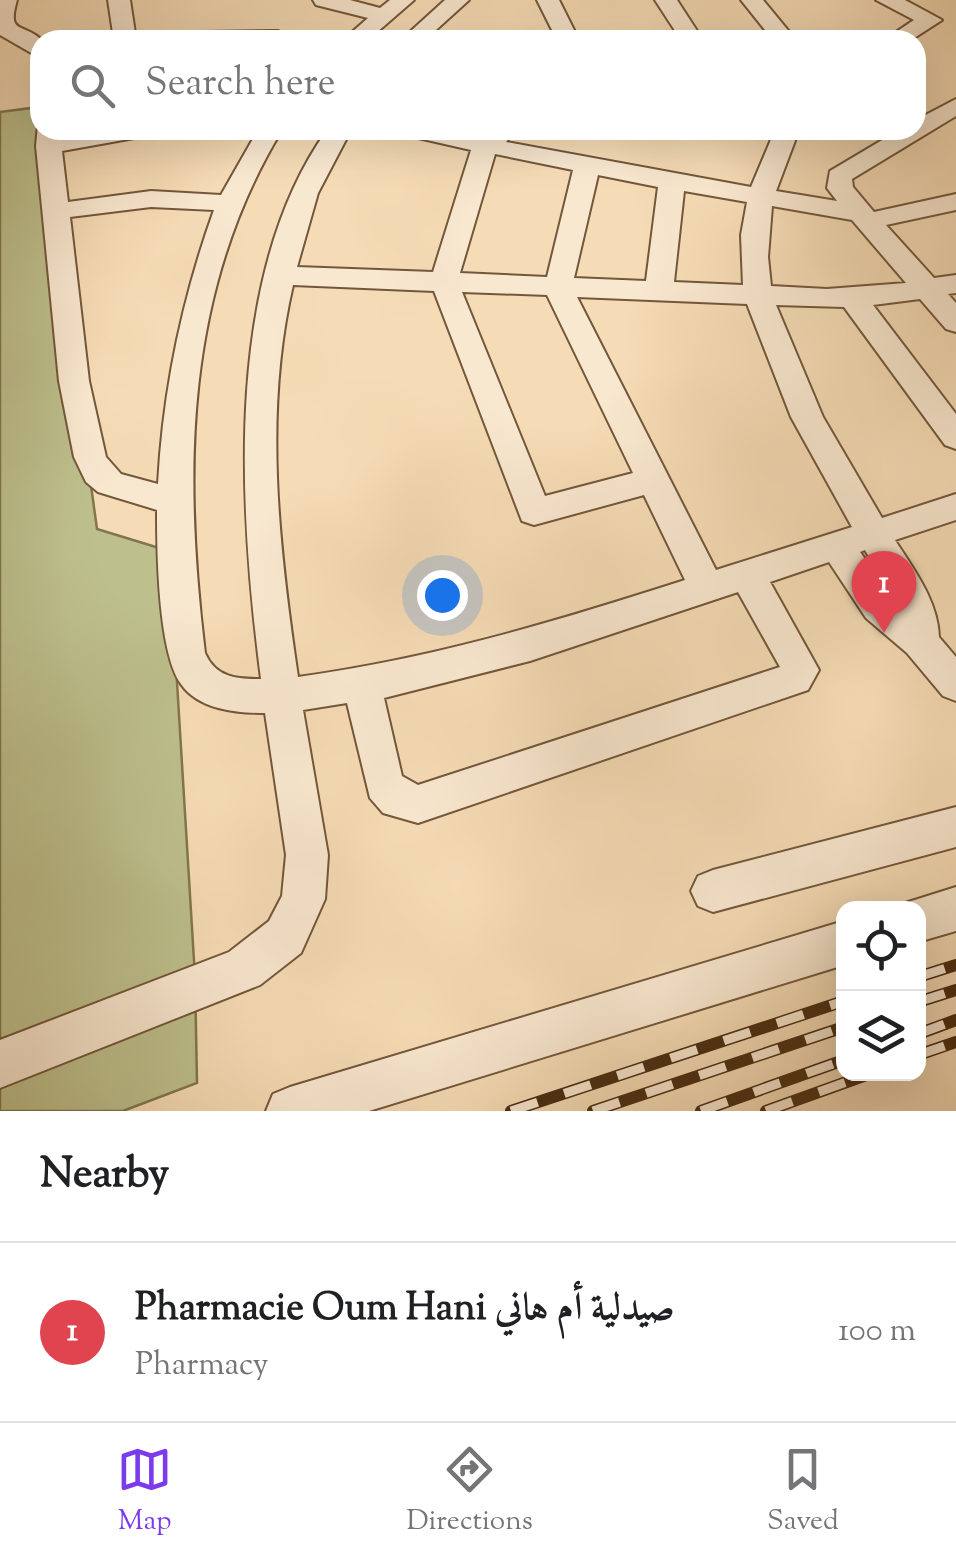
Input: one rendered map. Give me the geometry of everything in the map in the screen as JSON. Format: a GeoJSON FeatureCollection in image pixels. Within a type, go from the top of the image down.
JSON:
{"type":"FeatureCollection","features":[{"type":"Feature","properties":{"kind":"street"},"geometry":{"type":"LineString","coordinates":[[6,0],[2,18],[6,30],[30,40]]}},
{"type":"Feature","properties":{"kind":"street"},"geometry":{"type":"LineString","coordinates":[[119,0],[124,30]]}},
{"type":"Feature","properties":{"kind":"street"},"geometry":{"type":"LineString","coordinates":[[324,0],[384,15]]}},
{"type":"Feature","properties":{"kind":"street"},"geometry":{"type":"LineString","coordinates":[[366,30],[403,0]]}},
{"type":"Feature","properties":{"kind":"street"},"geometry":{"type":"LineString","coordinates":[[424,30],[458,0]]}},
{"type":"Feature","properties":{"kind":"street"},"geometry":{"type":"LineString","coordinates":[[548,0],[563,30]]}},
{"type":"Feature","properties":{"kind":"street"},"geometry":{"type":"LineString","coordinates":[[666,0],[686,30]]}},
{"type":"Feature","properties":{"kind":"street"},"geometry":{"type":"LineString","coordinates":[[752,0],[777,30]]}},
{"type":"Feature","properties":{"kind":"street"},"geometry":{"type":"LineString","coordinates":[[887,0],[930,20],[912,30]]}},
{"type":"Feature","properties":{"kind":"street"},"geometry":{"type":"LineString","coordinates":[[940,0],[956,23]]}},
{"type":"Feature","properties":{"kind":"street"},"geometry":{"type":"LineString","coordinates":[[926,124],[956,106]]}},
{"type":"Feature","properties":{"kind":"street"},"geometry":{"type":"LineString","coordinates":[[47,140],[74,381],[90,457],[98,474],[110,483],[174,502]]}},
{"type":"Feature","properties":{"kind":"street"},"geometry":{"type":"LineString","coordinates":[[265,140],[217,236],[187,366],[174,502],[186,653],[195,674],[214,689],[235,696],[282,696],[362,684],[530,645],[956,508]]}},
{"type":"Feature","properties":{"kind":"street"},"geometry":{"type":"LineString","coordinates":[[0,1064],[244,969],[285,937],[303,899],[307,855],[282,696],[260,455],[262,390],[278,276],[300,205],[334,140]]}},
{"type":"Feature","properties":{"kind":"street"},"geometry":{"type":"LineString","coordinates":[[494,140],[444,281],[534,512],[653,480]]}},
{"type":"Feature","properties":{"kind":"street"},"geometry":{"type":"LineString","coordinates":[[502,140],[587,166],[865,217],[956,202]]}},
{"type":"Feature","properties":{"kind":"street"},"geometry":{"type":"LineString","coordinates":[[784,140],[759,198],[759,297],[812,422],[912,600],[920,620],[920,642]]}},
{"type":"Feature","properties":{"kind":"street"},"geometry":{"type":"LineString","coordinates":[[899,140],[839,176],[840,188],[865,217],[942,287],[956,322]]}},
{"type":"Feature","properties":{"kind":"street"},"geometry":{"type":"LineString","coordinates":[[587,166],[558,288],[707,588]]}},
{"type":"Feature","properties":{"kind":"street"},"geometry":{"type":"LineString","coordinates":[[659,292],[672,181]]}},
{"type":"Feature","properties":{"kind":"street"},"geometry":{"type":"LineString","coordinates":[[58,211],[152,199],[231,203]]}},
{"type":"Feature","properties":{"kind":"street"},"geometry":{"type":"LineString","coordinates":[[278,276],[759,297],[852,296],[942,287]]}},
{"type":"Feature","properties":{"kind":"street"},"geometry":{"type":"LineString","coordinates":[[852,296],[956,437]]}},
{"type":"Feature","properties":{"kind":"street"},"geometry":{"type":"LineString","coordinates":[[837,546],[879,607],[920,642],[956,684]]}},
{"type":"Feature","properties":{"kind":"street"},"geometry":{"type":"LineString","coordinates":[[362,684],[384,785],[397,798],[418,804],[795,678],[800,670],[796,660],[748,575]]}},
{"type":"Feature","properties":{"kind":"street"},"geometry":{"type":"LineString","coordinates":[[712,891],[956,827]]}},
{"type":"Feature","properties":{"kind":"street"},"geometry":{"type":"LineString","coordinates":[[926,918],[956,909]]}},
{"type":"Feature","properties":{"kind":"street"},"geometry":{"type":"LineString","coordinates":[[290,1111],[836,945]]}},
{"type":"Feature","properties":{"kind":"green space"},"geometry":{"type":"Polygon","coordinates":[[[30,108],[30,140],[44,140],[97,529],[169,551],[195,977],[197,1083],[123,1111],[0,1111],[0,112],[30,108]]]}},
{"type":"Feature","properties":{"kind":"railway"},"geometry":{"type":"LineString","coordinates":[[926,974],[956,965]]}},
{"type":"Feature","properties":{"kind":"railway"},"geometry":{"type":"LineString","coordinates":[[926,999],[956,990]]}},
{"type":"Feature","properties":{"kind":"railway"},"geometry":{"type":"LineString","coordinates":[[511,1111],[836,1004]]}},
{"type":"Feature","properties":{"kind":"railway"},"geometry":{"type":"LineString","coordinates":[[926,1031],[956,1020]]}},
{"type":"Feature","properties":{"kind":"railway"},"geometry":{"type":"LineString","coordinates":[[593,1111],[836,1030]]}},
{"type":"Feature","properties":{"kind":"railway"},"geometry":{"type":"LineString","coordinates":[[926,1052],[956,1042]]}},
{"type":"Feature","properties":{"kind":"railway"},"geometry":{"type":"LineString","coordinates":[[701,1111],[836,1063]]}},
{"type":"Feature","properties":{"kind":"railway"},"geometry":{"type":"LineString","coordinates":[[766,1111],[850,1081]]}},
{"type":"Feature","properties":{"kind":"place","name":"Pharmacie Oum Hani صيدلية أم هاني"},"geometry":{"type":"Point","coordinates":[884,633]}}]}
